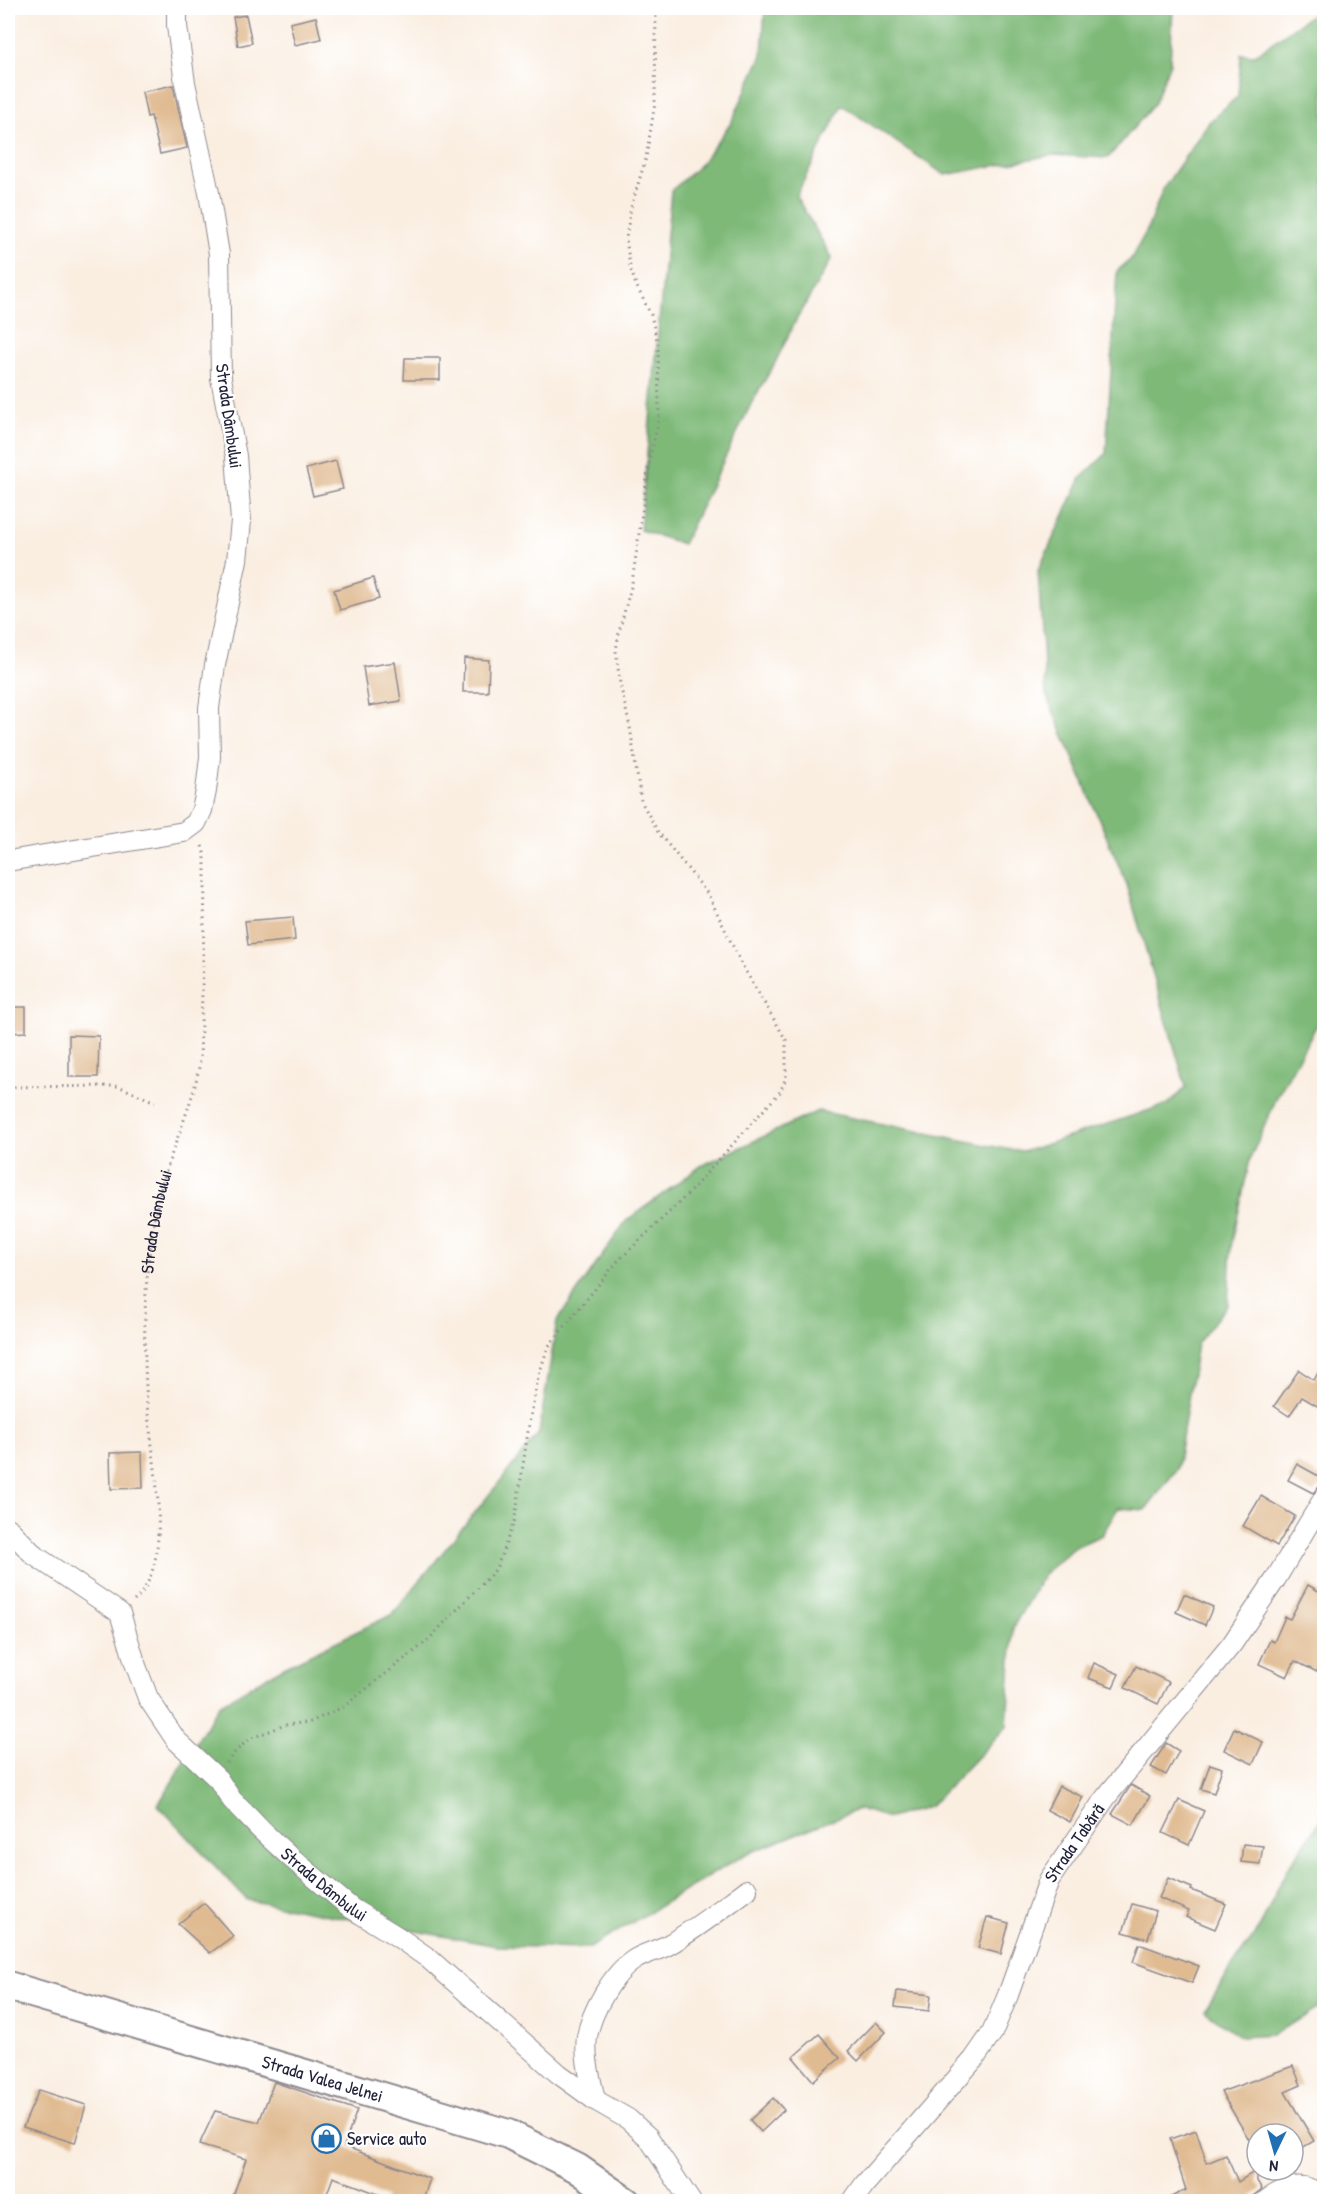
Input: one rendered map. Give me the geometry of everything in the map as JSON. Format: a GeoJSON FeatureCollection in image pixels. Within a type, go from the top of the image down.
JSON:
{"type":"FeatureCollection","features":[{"type":"Feature","properties":{"kind":"main road","name":"Strada Valea Jelnei"},"geometry":{"type":"LineString","coordinates":[[8,1986],[508,2134],[577,2168],[626,2202]]}},
{"type":"Feature","properties":{"kind":"street","name":"Strada Dâmbului"},"geometry":{"type":"LineString","coordinates":[[177,8],[177,26],[185,83],[209,193],[219,254],[221,378],[236,456],[241,521],[237,560],[214,665],[209,708],[210,757],[202,810],[196,823]]}},
{"type":"Feature","properties":{"kind":"street"},"geometry":{"type":"LineString","coordinates":[[8,861],[184,832],[196,823]]}},
{"type":"Feature","properties":{"kind":"street","name":"Strada Tabără"},"geometry":{"type":"LineString","coordinates":[[852,2202],[864,2185],[974,2059],[992,2033],[1049,1880],[1060,1862],[1106,1797],[1232,1644],[1275,1580],[1324,1498]]}},
{"type":"Feature","properties":{"kind":"street"},"geometry":{"type":"LineString","coordinates":[[8,1528],[34,1555],[120,1612]]}},
{"type":"Feature","properties":{"kind":"street","name":"Strada Dâmbului"},"geometry":{"type":"LineString","coordinates":[[120,1612],[148,1698],[176,1740],[218,1779],[232,1800],[289,1857],[351,1908],[398,1936],[428,1958],[559,2074],[595,2100],[628,2119],[648,2137],[691,2202]]}},
{"type":"Feature","properties":{"kind":"street"},"geometry":{"type":"LineString","coordinates":[[595,2100],[589,2072],[587,2036],[595,2013],[613,1979],[633,1960],[666,1946],[700,1925],[747,1890]]}},
{"type":"Feature","properties":{"kind":"street"},"geometry":{"type":"LineString","coordinates":[[1264,2202],[1293,2186],[1315,2189],[1324,2198]]}},
{"type":"Feature","properties":{"kind":"path"},"geometry":{"type":"LineString","coordinates":[[218,1779],[233,1754],[249,1739],[285,1725],[310,1722],[343,1707],[426,1642],[496,1569],[515,1519],[539,1374],[548,1347],[617,1262],[686,1196],[780,1092],[786,1078],[786,1040],[742,965],[708,894],[658,832],[641,801],[616,651],[632,583],[649,464],[659,417],[658,345],[651,315],[630,267],[626,238],[631,207],[646,158],[655,103],[657,8]]}},
{"type":"Feature","properties":{"kind":"path","name":"Strada Dâmbului"},"geometry":{"type":"LineString","coordinates":[[120,1612],[137,1599],[144,1589],[151,1573],[158,1543],[159,1513],[147,1402],[146,1305],[153,1224],[164,1177],[197,1084],[203,1019],[205,856],[196,823]]}},
{"type":"Feature","properties":{"kind":"path"},"geometry":{"type":"LineString","coordinates":[[8,1087],[118,1086],[155,1102]]}},
{"type":"Feature","properties":{"kind":"green space"},"geometry":{"type":"Polygon","coordinates":[[[765,8],[1173,8],[1170,63],[1154,104],[1108,158],[1052,155],[945,175],[842,105],[796,196],[832,258],[753,400],[683,544],[640,530],[671,191],[701,164],[731,123],[762,55],[765,8]]]}},
{"type":"Feature","properties":{"kind":"green space"},"geometry":{"type":"Polygon","coordinates":[[[1324,8],[1324,1012],[1277,1097],[1250,1159],[1231,1247],[1228,1304],[1197,1344],[1177,1469],[1145,1510],[1118,1508],[1102,1535],[1073,1548],[1044,1574],[1013,1627],[1007,1726],[930,1806],[890,1818],[859,1809],[744,1855],[590,1948],[497,1946],[247,1900],[158,1805],[219,1705],[282,1668],[393,1614],[539,1433],[557,1321],[626,1221],[701,1166],[818,1111],[1011,1150],[1026,1151],[1168,1104],[1186,1087],[1127,885],[1046,694],[1038,571],[1081,478],[1106,454],[1117,271],[1131,259],[1147,230],[1163,189],[1209,122],[1238,96],[1241,54],[1255,55],[1324,8]]]}},
{"type":"Feature","properties":{"kind":"green space"},"geometry":{"type":"Polygon","coordinates":[[[1324,1816],[1324,1994],[1319,2008],[1273,2035],[1241,2037],[1205,2011],[1228,1972],[1259,1929],[1287,1869],[1324,1816]]]}},
{"type":"Feature","properties":{"kind":"building"},"geometry":{"type":"Polygon","coordinates":[[[246,15],[252,43],[238,46],[233,17],[246,15]]]}},
{"type":"Feature","properties":{"kind":"building"},"geometry":{"type":"Polygon","coordinates":[[[316,17],[321,39],[295,45],[290,23],[316,17]]]}},
{"type":"Feature","properties":{"kind":"building"},"geometry":{"type":"Polygon","coordinates":[[[173,85],[187,148],[160,154],[151,116],[147,117],[142,92],[173,85]]]}},
{"type":"Feature","properties":{"kind":"building"},"geometry":{"type":"Polygon","coordinates":[[[405,358],[440,358],[440,380],[404,380],[405,358]]]}},
{"type":"Feature","properties":{"kind":"building"},"geometry":{"type":"Polygon","coordinates":[[[336,461],[343,489],[313,496],[306,469],[336,461]]]}},
{"type":"Feature","properties":{"kind":"building"},"geometry":{"type":"Polygon","coordinates":[[[373,578],[379,599],[340,610],[334,590],[373,578]]]}},
{"type":"Feature","properties":{"kind":"building"},"geometry":{"type":"Polygon","coordinates":[[[464,658],[489,660],[488,692],[463,692],[464,658]]]}},
{"type":"Feature","properties":{"kind":"building"},"geometry":{"type":"Polygon","coordinates":[[[395,662],[401,701],[369,706],[363,667],[395,662]]]}},
{"type":"Feature","properties":{"kind":"building"},"geometry":{"type":"Polygon","coordinates":[[[293,917],[295,940],[248,945],[245,921],[293,917]]]}},
{"type":"Feature","properties":{"kind":"building"},"geometry":{"type":"Polygon","coordinates":[[[10,1007],[26,1007],[26,1032],[10,1033],[10,1007]]]}},
{"type":"Feature","properties":{"kind":"building"},"geometry":{"type":"Polygon","coordinates":[[[69,1035],[99,1036],[98,1077],[69,1077],[69,1035]]]}},
{"type":"Feature","properties":{"kind":"building"},"geometry":{"type":"Polygon","coordinates":[[[1324,1362],[1324,1410],[1302,1397],[1289,1416],[1274,1406],[1299,1370],[1314,1380],[1324,1362]]]}},
{"type":"Feature","properties":{"kind":"building"},"geometry":{"type":"Polygon","coordinates":[[[142,1452],[143,1488],[111,1489],[110,1453],[142,1452]]]}},
{"type":"Feature","properties":{"kind":"building"},"geometry":{"type":"Polygon","coordinates":[[[1297,1464],[1324,1479],[1323,1486],[1313,1493],[1288,1480],[1297,1464]]]}},
{"type":"Feature","properties":{"kind":"building"},"geometry":{"type":"Polygon","coordinates":[[[1261,1496],[1295,1516],[1277,1546],[1243,1526],[1261,1496]]]}},
{"type":"Feature","properties":{"kind":"building"},"geometry":{"type":"Polygon","coordinates":[[[1308,1585],[1324,1594],[1324,1659],[1317,1672],[1295,1661],[1287,1677],[1259,1664],[1270,1640],[1274,1642],[1285,1617],[1290,1619],[1308,1585]]]}},
{"type":"Feature","properties":{"kind":"building"},"geometry":{"type":"Polygon","coordinates":[[[1184,1594],[1213,1607],[1205,1625],[1176,1612],[1184,1594]]]}},
{"type":"Feature","properties":{"kind":"building"},"geometry":{"type":"Polygon","coordinates":[[[1094,1663],[1119,1674],[1113,1687],[1088,1678],[1094,1663]]]}},
{"type":"Feature","properties":{"kind":"building"},"geometry":{"type":"Polygon","coordinates":[[[1136,1666],[1169,1682],[1158,1704],[1125,1688],[1136,1666]]]}},
{"type":"Feature","properties":{"kind":"building"},"geometry":{"type":"Polygon","coordinates":[[[1234,1728],[1263,1742],[1253,1764],[1224,1750],[1234,1728]]]}},
{"type":"Feature","properties":{"kind":"building"},"geometry":{"type":"Polygon","coordinates":[[[1166,1743],[1179,1751],[1166,1775],[1151,1767],[1166,1743]]]}},
{"type":"Feature","properties":{"kind":"building"},"geometry":{"type":"Polygon","coordinates":[[[1210,1764],[1222,1768],[1214,1793],[1201,1789],[1210,1764]]]}},
{"type":"Feature","properties":{"kind":"building"},"geometry":{"type":"Polygon","coordinates":[[[1131,1785],[1150,1796],[1133,1825],[1112,1814],[1131,1785]]]}},
{"type":"Feature","properties":{"kind":"building"},"geometry":{"type":"Polygon","coordinates":[[[1059,1786],[1083,1797],[1070,1822],[1047,1810],[1059,1786]]]}},
{"type":"Feature","properties":{"kind":"building"},"geometry":{"type":"Polygon","coordinates":[[[1179,1800],[1204,1811],[1189,1845],[1163,1833],[1179,1800]]]}},
{"type":"Feature","properties":{"kind":"building"},"geometry":{"type":"Polygon","coordinates":[[[1243,1844],[1263,1846],[1260,1864],[1241,1862],[1243,1844]]]}},
{"type":"Feature","properties":{"kind":"building"},"geometry":{"type":"Polygon","coordinates":[[[1168,1878],[1226,1904],[1215,1929],[1186,1917],[1189,1911],[1159,1898],[1168,1878]]]}},
{"type":"Feature","properties":{"kind":"building"},"geometry":{"type":"Polygon","coordinates":[[[204,1903],[233,1936],[210,1953],[178,1924],[204,1903]]]}},
{"type":"Feature","properties":{"kind":"building"},"geometry":{"type":"Polygon","coordinates":[[[1132,1904],[1156,1911],[1148,1939],[1123,1932],[1132,1904]]]}},
{"type":"Feature","properties":{"kind":"building"},"geometry":{"type":"Polygon","coordinates":[[[987,1917],[1009,1923],[1001,1954],[978,1948],[987,1917]]]}},
{"type":"Feature","properties":{"kind":"building"},"geometry":{"type":"Polygon","coordinates":[[[1139,1944],[1199,1966],[1192,1983],[1133,1962],[1139,1944]]]}},
{"type":"Feature","properties":{"kind":"building"},"geometry":{"type":"Polygon","coordinates":[[[897,1991],[931,1995],[929,2011],[895,2007],[897,1991]]]}},
{"type":"Feature","properties":{"kind":"building"},"geometry":{"type":"Polygon","coordinates":[[[876,2022],[886,2032],[858,2061],[848,2051],[876,2022]]]}},
{"type":"Feature","properties":{"kind":"building"},"geometry":{"type":"Polygon","coordinates":[[[819,2034],[840,2058],[813,2081],[793,2057],[819,2034]]]}},
{"type":"Feature","properties":{"kind":"building"},"geometry":{"type":"Polygon","coordinates":[[[1293,2066],[1301,2085],[1285,2092],[1303,2122],[1245,2122],[1245,2133],[1221,2092],[1293,2066]]]}},
{"type":"Feature","properties":{"kind":"building"},"geometry":{"type":"Polygon","coordinates":[[[274,2082],[357,2110],[344,2146],[430,2179],[422,2202],[384,2202],[386,2197],[333,2177],[324,2202],[231,2202],[246,2159],[199,2145],[215,2111],[259,2122],[274,2082]]]}},
{"type":"Feature","properties":{"kind":"building"},"geometry":{"type":"Polygon","coordinates":[[[39,2090],[86,2105],[75,2143],[23,2127],[39,2090]]]}},
{"type":"Feature","properties":{"kind":"building"},"geometry":{"type":"Polygon","coordinates":[[[773,2098],[784,2110],[761,2132],[750,2120],[773,2098]]]}},
{"type":"Feature","properties":{"kind":"building"},"geometry":{"type":"Polygon","coordinates":[[[1305,2126],[1314,2141],[1305,2146],[1305,2126]]]}},
{"type":"Feature","properties":{"kind":"building"},"geometry":{"type":"Polygon","coordinates":[[[1196,2130],[1207,2163],[1226,2155],[1238,2182],[1245,2178],[1245,2182],[1258,2182],[1262,2189],[1253,2196],[1252,2202],[1160,2202],[1186,2190],[1170,2139],[1196,2130]]]}},
{"type":"Feature","properties":{"kind":"place","name":"Service auto"},"geometry":{"type":"Point","coordinates":[326,2139]}}]}
